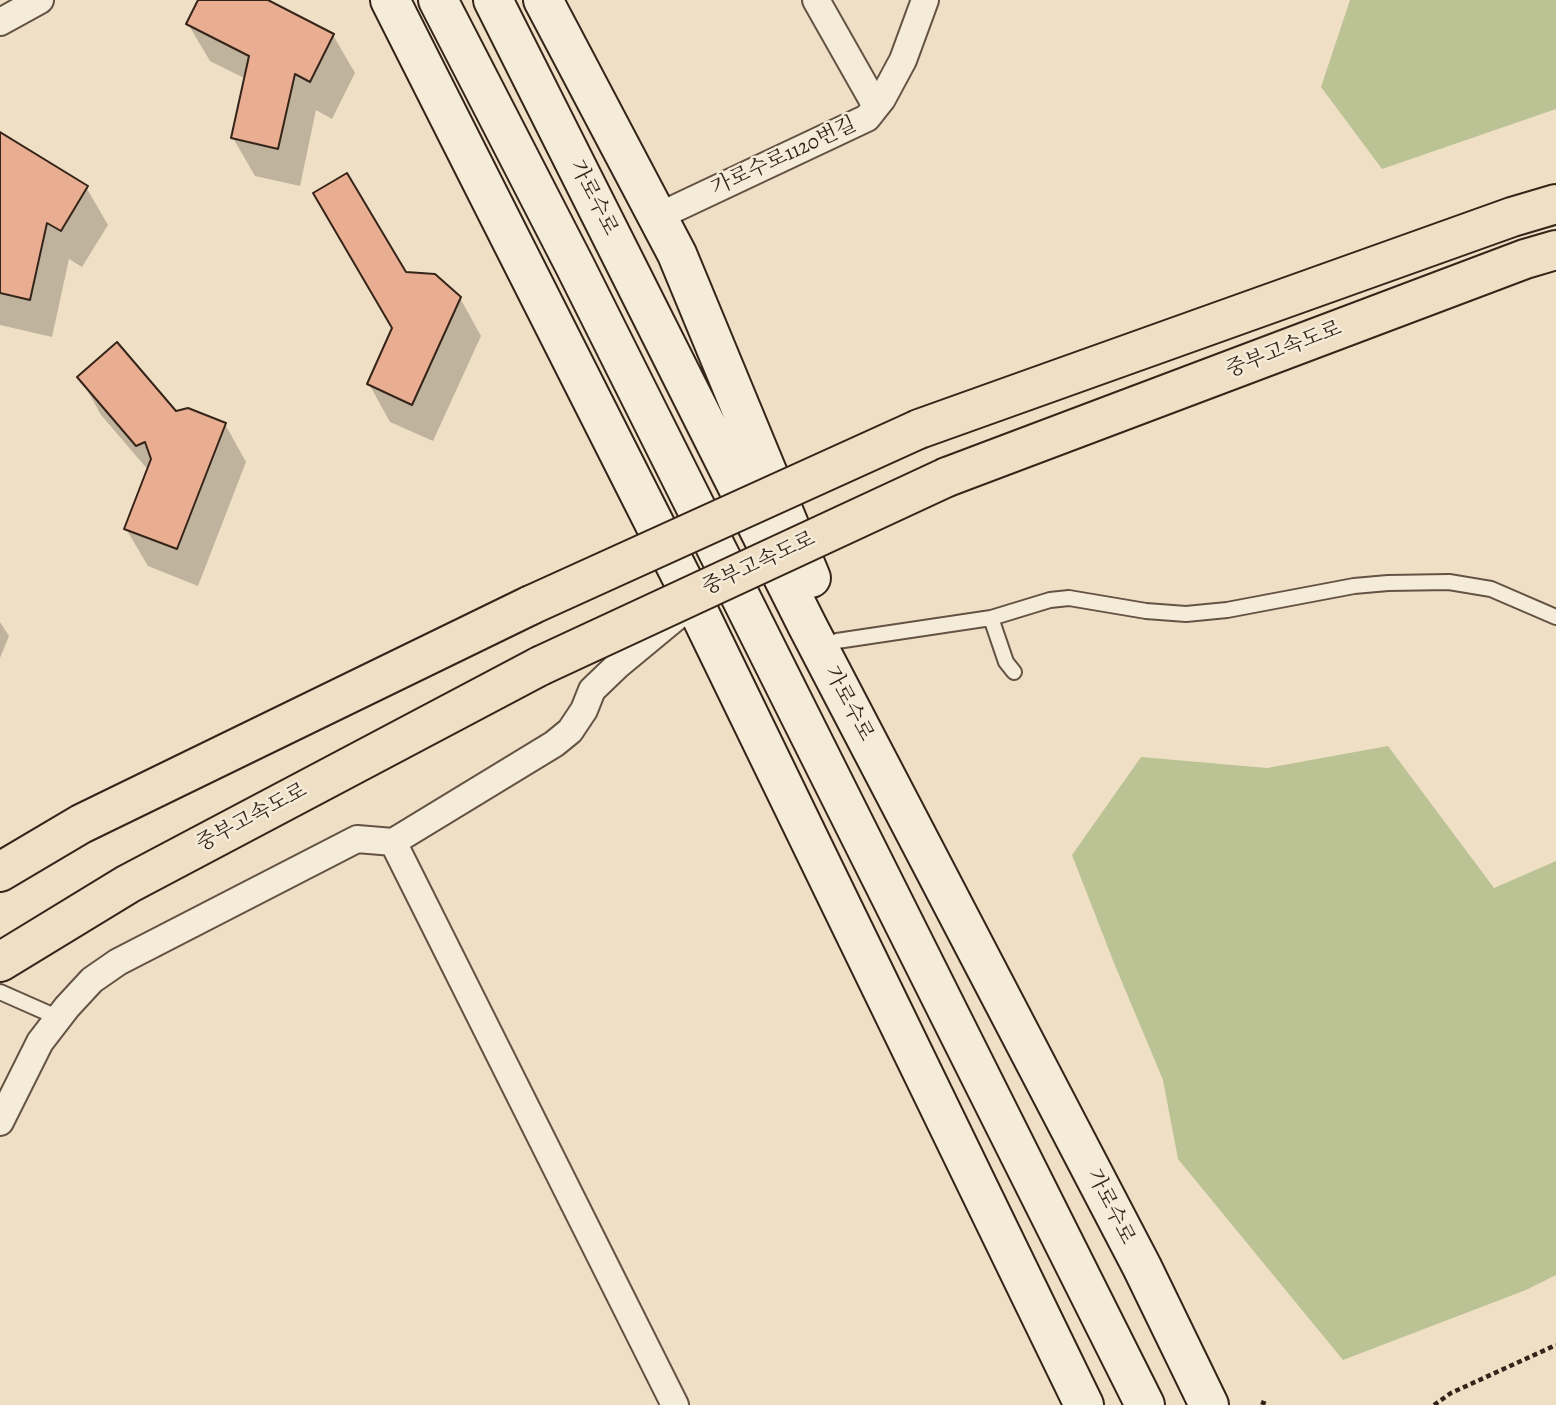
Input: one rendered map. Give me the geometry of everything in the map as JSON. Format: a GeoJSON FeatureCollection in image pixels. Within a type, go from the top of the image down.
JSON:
{"type":"FeatureCollection","features":[{"type":"Feature","properties":{"kind":"highway"},"geometry":{"type":"LineString","coordinates":[[0,872],[82,824],[531,605],[919,429],[1512,216],[1556,204]]}},
{"type":"Feature","properties":{"kind":"highway","name":"중부고속도로"},"geometry":{"type":"LineString","coordinates":[[0,961],[128,884],[540,666],[947,477],[1525,259],[1556,250]]}},
{"type":"Feature","properties":{"kind":"main road"},"geometry":{"type":"LineString","coordinates":[[390,0],[694,602],[1084,1405]]}},
{"type":"Feature","properties":{"kind":"main road"},"geometry":{"type":"LineString","coordinates":[[438,0],[575,266],[1145,1405]]}},
{"type":"Feature","properties":{"kind":"main road","name":"가로수로"},"geometry":{"type":"LineString","coordinates":[[494,0],[803,616],[1142,1267],[1209,1405]]}},
{"type":"Feature","properties":{"kind":"main road"},"geometry":{"type":"LineString","coordinates":[[543,0],[677,254],[837,641],[888,779]]}},
{"type":"Feature","properties":{"kind":"street"},"geometry":{"type":"LineString","coordinates":[[0,22],[40,0]]}},
{"type":"Feature","properties":{"kind":"street"},"geometry":{"type":"LineString","coordinates":[[816,0],[877,106]]}},
{"type":"Feature","properties":{"kind":"street","name":"가로수로1120번길"},"geometry":{"type":"LineString","coordinates":[[657,217],[867,118],[877,106],[903,60],[925,0]]}},
{"type":"Feature","properties":{"kind":"street"},"geometry":{"type":"LineString","coordinates":[[0,1122],[40,1042],[92,980],[118,962],[357,839],[393,842],[554,744],[570,731],[584,710],[592,690],[694,602]]}},
{"type":"Feature","properties":{"kind":"street"},"geometry":{"type":"LineString","coordinates":[[393,842],[675,1405]]}},
{"type":"Feature","properties":{"kind":"lane"},"geometry":{"type":"LineString","coordinates":[[837,641],[992,618],[1049,600],[1069,598],[1146,611],[1186,614],[1227,610],[1354,586],[1412,582],[1449,582],[1491,589],[1556,617]]}},
{"type":"Feature","properties":{"kind":"lane"},"geometry":{"type":"LineString","coordinates":[[992,618],[1006,662],[1014,672]]}},
{"type":"Feature","properties":{"kind":"lane"},"geometry":{"type":"LineString","coordinates":[[0,992],[59,1017]]}},
{"type":"Feature","properties":{"kind":"path"},"geometry":{"type":"LineString","coordinates":[[1434,1405],[1451,1393],[1556,1345]]}},
{"type":"Feature","properties":{"kind":"path"},"geometry":{"type":"LineString","coordinates":[[1261,1402],[1269,1405]]}},
{"type":"Feature","properties":{"kind":"green space"},"geometry":{"type":"Polygon","coordinates":[[[1350,0],[1556,0],[1556,109],[1382,169],[1321,87],[1350,0]]]}},
{"type":"Feature","properties":{"kind":"green space"},"geometry":{"type":"Polygon","coordinates":[[[1388,746],[1494,888],[1556,861],[1556,1275],[1526,1290],[1343,1360],[1178,1159],[1163,1080],[1072,855],[1141,757],[1267,768],[1388,746]]]}},
{"type":"Feature","properties":{"kind":"building"},"geometry":{"type":"Polygon","coordinates":[[[198,0],[268,0],[334,34],[310,82],[295,74],[278,149],[231,138],[249,56],[186,24],[198,0]]]}},
{"type":"Feature","properties":{"kind":"building"},"geometry":{"type":"Polygon","coordinates":[[[0,132],[88,186],[61,231],[47,223],[30,300],[0,293],[0,132]]]}},
{"type":"Feature","properties":{"kind":"building"},"geometry":{"type":"Polygon","coordinates":[[[347,173],[406,272],[435,274],[461,297],[412,405],[367,384],[392,328],[313,193],[347,173]]]}},
{"type":"Feature","properties":{"kind":"building"},"geometry":{"type":"Polygon","coordinates":[[[117,342],[176,411],[188,408],[226,423],[177,549],[124,529],[151,459],[145,442],[136,446],[77,377],[117,342]]]}}]}
